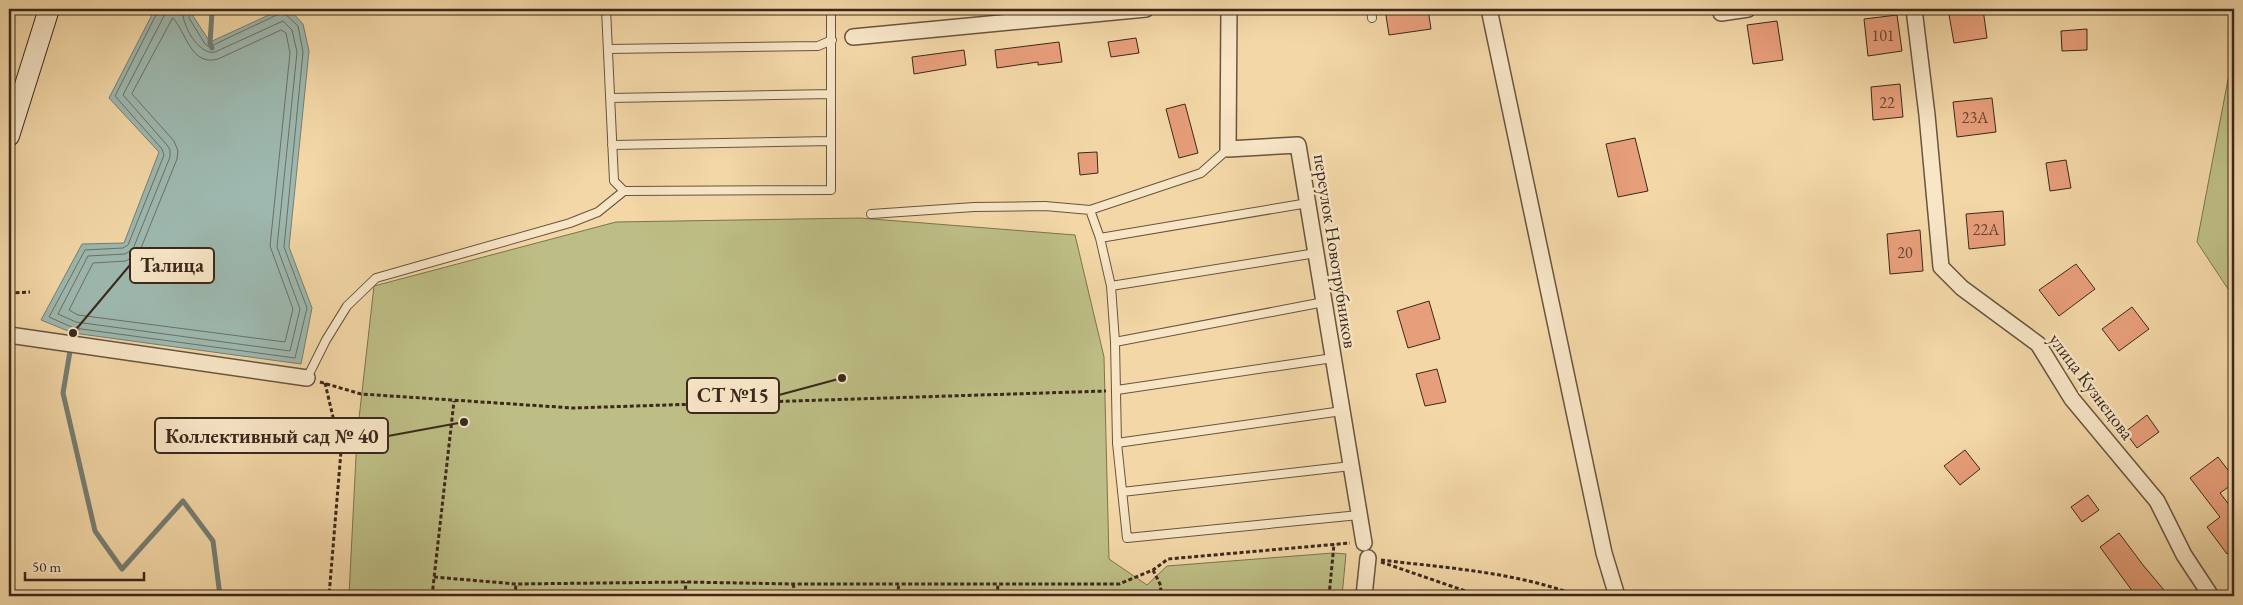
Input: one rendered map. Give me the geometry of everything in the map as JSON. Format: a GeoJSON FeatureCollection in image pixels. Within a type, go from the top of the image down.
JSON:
{"type":"FeatureCollection","features":[{"type":"Feature","properties":{"kind":"main road"},"geometry":{"type":"LineString","coordinates":[[9,136],[49,9]]}},
{"type":"Feature","properties":{"kind":"street"},"geometry":{"type":"LineString","coordinates":[[853,37],[1146,9]]}},
{"type":"Feature","properties":{"kind":"street"},"geometry":{"type":"LineString","coordinates":[[1228,149],[1229,9]]}},
{"type":"Feature","properties":{"kind":"street"},"geometry":{"type":"LineString","coordinates":[[1489,9],[1604,553],[1618,596]]}},
{"type":"Feature","properties":{"kind":"street"},"geometry":{"type":"LineString","coordinates":[[1721,13],[1748,9]]}},
{"type":"Feature","properties":{"kind":"street","name":"улица Кузнецова"},"geometry":{"type":"LineString","coordinates":[[1914,9],[1927,115],[1940,267],[1962,288],[2038,344],[2072,399],[2156,500],[2184,555],[2211,596]]}},
{"type":"Feature","properties":{"kind":"street","name":"переулок Новотрубников"},"geometry":{"type":"LineString","coordinates":[[1228,149],[1298,145],[1364,543]]}},
{"type":"Feature","properties":{"kind":"street"},"geometry":{"type":"LineString","coordinates":[[9,335],[307,378]]}},
{"type":"Feature","properties":{"kind":"street"},"geometry":{"type":"LineString","coordinates":[[1364,596],[1368,558]]}},
{"type":"Feature","properties":{"kind":"lane"},"geometry":{"type":"LineString","coordinates":[[606,9],[614,181],[624,190]]}},
{"type":"Feature","properties":{"kind":"lane"},"geometry":{"type":"LineString","coordinates":[[307,378],[326,340],[347,306],[376,278],[570,223],[598,212],[624,190],[831,190],[831,9]]}},
{"type":"Feature","properties":{"kind":"lane"},"geometry":{"type":"LineString","coordinates":[[1371,9],[1372,18]]}},
{"type":"Feature","properties":{"kind":"lane"},"geometry":{"type":"LineString","coordinates":[[608,49],[818,46],[832,40]]}},
{"type":"Feature","properties":{"kind":"lane"},"geometry":{"type":"LineString","coordinates":[[610,98],[832,94]]}},
{"type":"Feature","properties":{"kind":"lane"},"geometry":{"type":"LineString","coordinates":[[612,145],[831,141]]}},
{"type":"Feature","properties":{"kind":"lane"},"geometry":{"type":"LineString","coordinates":[[871,214],[974,207],[1045,206],[1090,210],[1201,173],[1228,149]]}},
{"type":"Feature","properties":{"kind":"lane"},"geometry":{"type":"LineString","coordinates":[[1100,238],[1308,203]]}},
{"type":"Feature","properties":{"kind":"lane"},"geometry":{"type":"LineString","coordinates":[[1090,210],[1100,238],[1111,286],[1115,342],[1116,443],[1128,538],[1359,515]]}},
{"type":"Feature","properties":{"kind":"lane"},"geometry":{"type":"LineString","coordinates":[[1111,286],[1316,253]]}},
{"type":"Feature","properties":{"kind":"lane"},"geometry":{"type":"LineString","coordinates":[[1115,342],[1324,302]]}},
{"type":"Feature","properties":{"kind":"lane"},"geometry":{"type":"LineString","coordinates":[[1116,390],[1333,358]]}},
{"type":"Feature","properties":{"kind":"lane"},"geometry":{"type":"LineString","coordinates":[[1116,443],[1342,411]]}},
{"type":"Feature","properties":{"kind":"lane"},"geometry":{"type":"LineString","coordinates":[[1122,492],[1351,466]]}},
{"type":"Feature","properties":{"kind":"path"},"geometry":{"type":"LineString","coordinates":[[9,293],[30,292]]}},
{"type":"Feature","properties":{"kind":"path"},"geometry":{"type":"LineString","coordinates":[[307,378],[361,394],[573,408],[1116,390]]}},
{"type":"Feature","properties":{"kind":"path"},"geometry":{"type":"LineString","coordinates":[[325,383],[341,450],[330,596]]}},
{"type":"Feature","properties":{"kind":"path"},"geometry":{"type":"LineString","coordinates":[[432,596],[454,401]]}},
{"type":"Feature","properties":{"kind":"path"},"geometry":{"type":"LineString","coordinates":[[434,576],[516,584],[686,582],[793,584],[1119,584],[1152,570],[1168,559],[1364,543]]}},
{"type":"Feature","properties":{"kind":"path"},"geometry":{"type":"LineString","coordinates":[[1329,596],[1334,544]]}},
{"type":"Feature","properties":{"kind":"path"},"geometry":{"type":"LineString","coordinates":[[1368,558],[1480,596]]}},
{"type":"Feature","properties":{"kind":"path"},"geometry":{"type":"LineString","coordinates":[[1368,558],[1489,573],[1551,585],[1578,596]]}},
{"type":"Feature","properties":{"kind":"path"},"geometry":{"type":"LineString","coordinates":[[1152,570],[1161,586],[1160,596]]}},
{"type":"Feature","properties":{"kind":"path"},"geometry":{"type":"LineString","coordinates":[[685,596],[686,582]]}},
{"type":"Feature","properties":{"kind":"path"},"geometry":{"type":"LineString","coordinates":[[515,596],[516,584]]}},
{"type":"Feature","properties":{"kind":"path"},"geometry":{"type":"LineString","coordinates":[[793,584],[796,596]]}},
{"type":"Feature","properties":{"kind":"path"},"geometry":{"type":"LineString","coordinates":[[897,596],[899,584]]}},
{"type":"Feature","properties":{"kind":"path"},"geometry":{"type":"LineString","coordinates":[[997,596],[998,584]]}},
{"type":"Feature","properties":{"kind":"green space"},"geometry":{"type":"Polygon","coordinates":[[[2234,48],[2234,298],[2197,242],[2234,48]]]}},
{"type":"Feature","properties":{"kind":"green space"},"geometry":{"type":"Polygon","coordinates":[[[860,218],[1075,235],[1104,357],[1109,559],[1147,585],[1167,566],[1333,553],[1346,554],[1342,596],[349,596],[357,436],[374,286],[616,222],[860,218]]]}},
{"type":"Feature","properties":{"kind":"water"},"geometry":{"type":"Polygon","coordinates":[[[155,9],[195,9],[193,16],[210,42],[282,9],[289,9],[303,24],[309,51],[289,247],[312,308],[301,364],[73,333],[41,320],[82,244],[124,243],[159,152],[109,98],[155,9]]]}},
{"type":"Feature","properties":{"kind":"building"},"geometry":{"type":"Polygon","coordinates":[[[1385,9],[1428,9],[1431,29],[1389,35],[1385,9]]]}},
{"type":"Feature","properties":{"kind":"building"},"geometry":{"type":"Polygon","coordinates":[[[1948,9],[1983,9],[1987,38],[1954,43],[1948,9]]]}},
{"type":"Feature","properties":{"kind":"building"},"geometry":{"type":"Polygon","coordinates":[[[1897,15],[1902,51],[1868,56],[1864,19],[1897,15]]]}},
{"type":"Feature","properties":{"kind":"building"},"geometry":{"type":"Polygon","coordinates":[[[1777,21],[1783,60],[1753,64],[1747,25],[1777,21]]]}},
{"type":"Feature","properties":{"kind":"building"},"geometry":{"type":"Polygon","coordinates":[[[2087,29],[2087,50],[2062,51],[2061,31],[2087,29]]]}},
{"type":"Feature","properties":{"kind":"building"},"geometry":{"type":"Polygon","coordinates":[[[1136,38],[1139,53],[1111,57],[1108,42],[1136,38]]]}},
{"type":"Feature","properties":{"kind":"building"},"geometry":{"type":"Polygon","coordinates":[[[1059,42],[1062,62],[1038,65],[1038,62],[997,68],[995,50],[1059,42]]]}},
{"type":"Feature","properties":{"kind":"building"},"geometry":{"type":"Polygon","coordinates":[[[964,50],[966,65],[914,74],[912,57],[964,50]]]}},
{"type":"Feature","properties":{"kind":"building"},"geometry":{"type":"Polygon","coordinates":[[[1900,84],[1903,117],[1873,120],[1871,87],[1900,84]]]}},
{"type":"Feature","properties":{"kind":"building"},"geometry":{"type":"Polygon","coordinates":[[[1992,98],[1996,132],[1957,137],[1953,102],[1992,98]]]}},
{"type":"Feature","properties":{"kind":"building"},"geometry":{"type":"Polygon","coordinates":[[[1185,104],[1198,153],[1179,158],[1166,109],[1185,104]]]}},
{"type":"Feature","properties":{"kind":"building"},"geometry":{"type":"Polygon","coordinates":[[[1635,138],[1648,191],[1618,197],[1606,144],[1635,138]]]}},
{"type":"Feature","properties":{"kind":"building"},"geometry":{"type":"Polygon","coordinates":[[[1097,152],[1098,173],[1080,175],[1078,153],[1097,152]]]}},
{"type":"Feature","properties":{"kind":"building"},"geometry":{"type":"Polygon","coordinates":[[[2066,160],[2071,188],[2050,191],[2046,163],[2066,160]]]}},
{"type":"Feature","properties":{"kind":"building"},"geometry":{"type":"Polygon","coordinates":[[[2003,211],[2005,245],[1969,249],[1966,214],[2003,211]]]}},
{"type":"Feature","properties":{"kind":"building"},"geometry":{"type":"Polygon","coordinates":[[[1920,230],[1923,271],[1890,274],[1887,234],[1920,230]]]}},
{"type":"Feature","properties":{"kind":"building"},"geometry":{"type":"Polygon","coordinates":[[[2076,264],[2095,289],[2059,316],[2039,290],[2076,264]]]}},
{"type":"Feature","properties":{"kind":"building"},"geometry":{"type":"Polygon","coordinates":[[[1429,301],[1440,339],[1408,348],[1397,311],[1429,301]]]}},
{"type":"Feature","properties":{"kind":"building"},"geometry":{"type":"Polygon","coordinates":[[[2132,307],[2149,329],[2119,351],[2102,329],[2132,307]]]}},
{"type":"Feature","properties":{"kind":"building"},"geometry":{"type":"Polygon","coordinates":[[[1437,369],[1446,402],[1425,406],[1416,374],[1437,369]]]}},
{"type":"Feature","properties":{"kind":"building"},"geometry":{"type":"Polygon","coordinates":[[[2147,415],[2159,432],[2137,448],[2125,432],[2147,415]]]}},
{"type":"Feature","properties":{"kind":"building"},"geometry":{"type":"Polygon","coordinates":[[[1965,450],[1980,469],[1960,485],[1944,466],[1965,450]]]}},
{"type":"Feature","properties":{"kind":"building"},"geometry":{"type":"Polygon","coordinates":[[[2218,457],[2234,478],[2234,483],[2220,493],[2234,511],[2234,548],[2227,554],[2207,527],[2220,517],[2190,478],[2218,457]]]}},
{"type":"Feature","properties":{"kind":"building"},"geometry":{"type":"Polygon","coordinates":[[[2088,495],[2099,510],[2082,522],[2071,507],[2088,495]]]}},
{"type":"Feature","properties":{"kind":"building"},"geometry":{"type":"Polygon","coordinates":[[[2119,533],[2169,596],[2136,596],[2100,547],[2119,533]]]}},
{"type":"Feature","properties":{"kind":"waterway"},"geometry":{"type":"LineString","coordinates":[[212,48],[210,43],[212,12],[216,9]]}},
{"type":"Feature","properties":{"kind":"waterway"},"geometry":{"type":"LineString","coordinates":[[77,329],[73,333],[63,393],[95,531],[122,569],[183,501],[213,541],[220,596]]}},
{"type":"Feature","properties":{"kind":"place","name":"Талица"},"geometry":{"type":"Point","coordinates":[73,333]}},
{"type":"Feature","properties":{"kind":"place","name":"СТ №15"},"geometry":{"type":"Point","coordinates":[842,378]}},
{"type":"Feature","properties":{"kind":"place","name":"Коллективный сад № 40"},"geometry":{"type":"Point","coordinates":[464,422]}}]}
